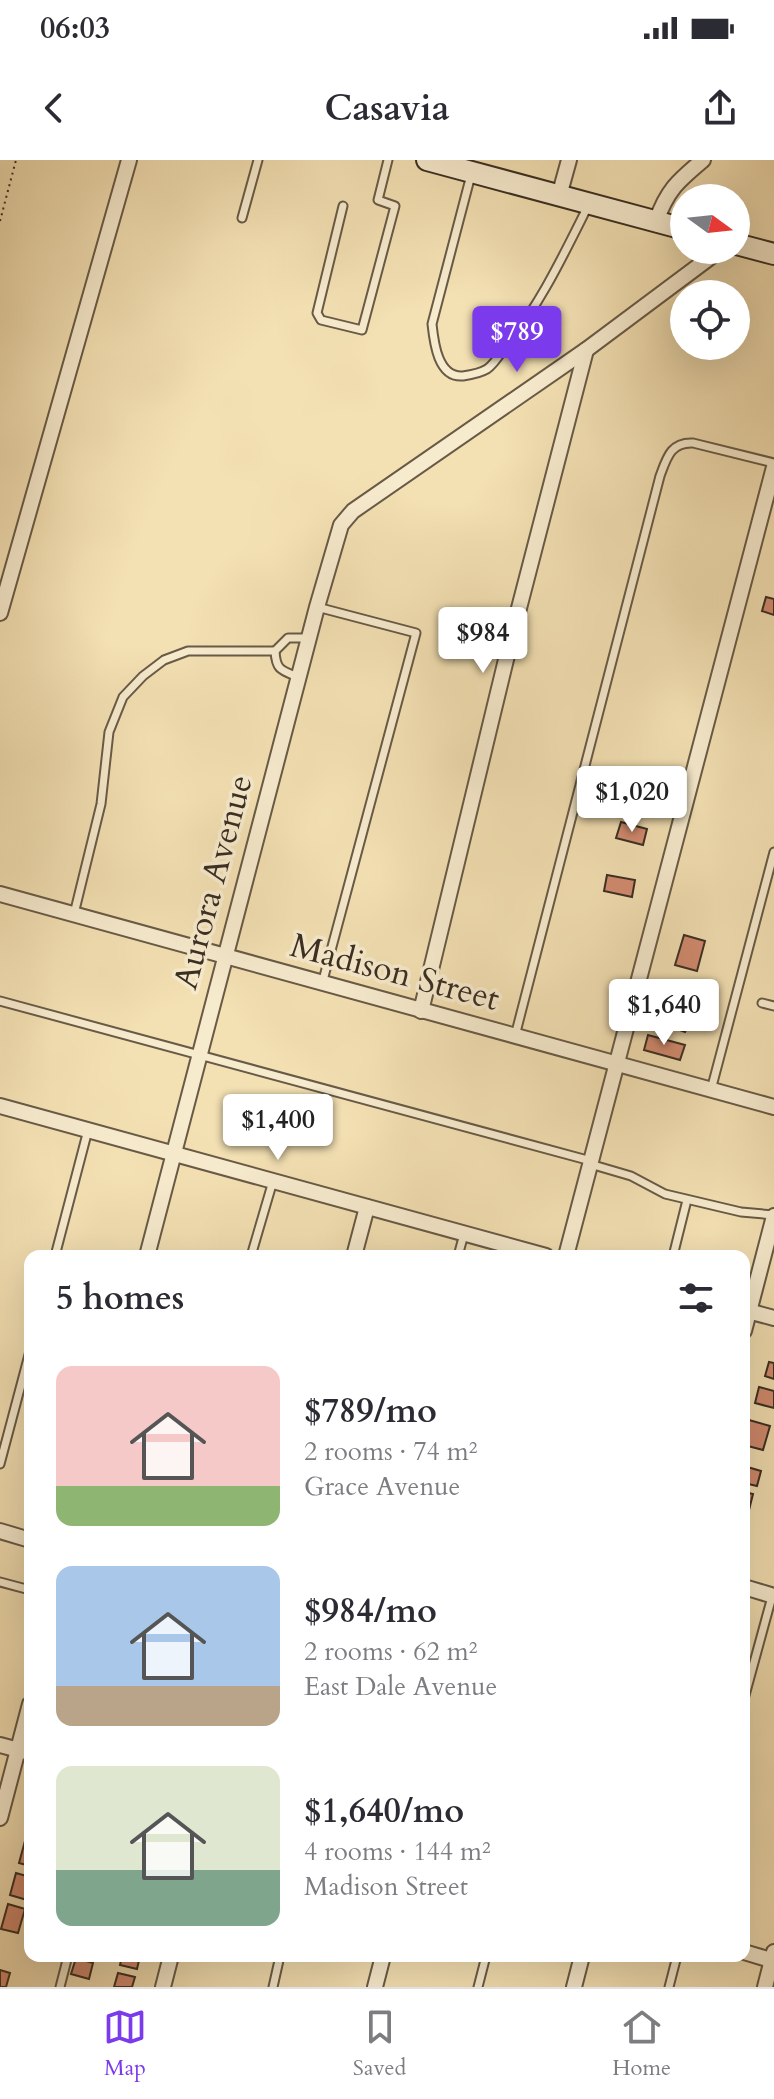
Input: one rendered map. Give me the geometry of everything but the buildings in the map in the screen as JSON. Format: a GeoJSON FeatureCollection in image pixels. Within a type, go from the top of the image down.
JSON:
{"type":"FeatureCollection","features":[{"type":"Feature","properties":{"kind":"main road"},"geometry":{"type":"LineString","coordinates":[[427,160],[670,226]]}},
{"type":"Feature","properties":{"kind":"main road"},"geometry":{"type":"LineString","coordinates":[[750,248],[774,254]]}},
{"type":"Feature","properties":{"kind":"street"},"geometry":{"type":"LineString","coordinates":[[0,613],[129,160]]}},
{"type":"Feature","properties":{"kind":"street"},"geometry":{"type":"LineString","coordinates":[[559,196],[569,160]]}},
{"type":"Feature","properties":{"kind":"street"},"geometry":{"type":"LineString","coordinates":[[656,222],[663,202],[675,184],[703,160]]}},
{"type":"Feature","properties":{"kind":"street"},"geometry":{"type":"LineString","coordinates":[[421,1011],[510,643],[586,350],[701,264]]}},
{"type":"Feature","properties":{"kind":"street","name":"Aurora Avenue"},"geometry":{"type":"LineString","coordinates":[[149,1250],[298,677],[341,525],[353,511],[586,350]]}},
{"type":"Feature","properties":{"kind":"street"},"geometry":{"type":"LineString","coordinates":[[568,1250],[774,466]]}},
{"type":"Feature","properties":{"kind":"street","name":"Madison Street"},"geometry":{"type":"LineString","coordinates":[[0,894],[774,1107]]}},
{"type":"Feature","properties":{"kind":"street"},"geometry":{"type":"LineString","coordinates":[[0,1108],[524,1250]]}},
{"type":"Feature","properties":{"kind":"street"},"geometry":{"type":"LineString","coordinates":[[356,1250],[367,1207]]}},
{"type":"Feature","properties":{"kind":"street"},"geometry":{"type":"LineString","coordinates":[[750,1297],[774,1215]]}},
{"type":"Feature","properties":{"kind":"street"},"geometry":{"type":"LineString","coordinates":[[750,1312],[774,1318]]}},
{"type":"Feature","properties":{"kind":"street"},"geometry":{"type":"LineString","coordinates":[[0,1531],[24,1538]]}},
{"type":"Feature","properties":{"kind":"street"},"geometry":{"type":"LineString","coordinates":[[750,1588],[774,1594]]}},
{"type":"Feature","properties":{"kind":"street"},"geometry":{"type":"LineString","coordinates":[[0,1745],[24,1752],[0,1818]]}},
{"type":"Feature","properties":{"kind":"street"},"geometry":{"type":"LineString","coordinates":[[750,1953],[773,1958],[765,1987]]}},
{"type":"Feature","properties":{"kind":"street"},"geometry":{"type":"LineString","coordinates":[[163,1987],[169,1962]]}},
{"type":"Feature","properties":{"kind":"street"},"geometry":{"type":"LineString","coordinates":[[375,1987],[381,1962]]}},
{"type":"Feature","properties":{"kind":"street"},"geometry":{"type":"LineString","coordinates":[[574,1987],[580,1962]]}},
{"type":"Feature","properties":{"kind":"lane"},"geometry":{"type":"LineString","coordinates":[[242,218],[258,160]]}},
{"type":"Feature","properties":{"kind":"lane"},"geometry":{"type":"LineString","coordinates":[[343,206],[317,313],[321,320],[362,330],[395,206],[378,200],[388,160]]}},
{"type":"Feature","properties":{"kind":"lane"},"geometry":{"type":"LineString","coordinates":[[472,172],[432,324],[434,343],[444,369],[452,375],[462,376],[487,369],[514,338],[544,292],[589,204]]}},
{"type":"Feature","properties":{"kind":"lane"},"geometry":{"type":"LineString","coordinates":[[515,1036],[667,456],[677,446],[693,443],[774,466]]}},
{"type":"Feature","properties":{"kind":"lane"},"geometry":{"type":"LineString","coordinates":[[317,607],[416,633],[322,984]]}},
{"type":"Feature","properties":{"kind":"lane"},"geometry":{"type":"LineString","coordinates":[[74,914],[101,804],[109,732],[123,697],[164,660],[188,651],[275,651],[288,638],[309,638]]}},
{"type":"Feature","properties":{"kind":"lane"},"geometry":{"type":"LineString","coordinates":[[275,651],[276,664],[281,670],[298,677]]}},
{"type":"Feature","properties":{"kind":"lane"},"geometry":{"type":"LineString","coordinates":[[711,1090],[774,852]]}},
{"type":"Feature","properties":{"kind":"lane"},"geometry":{"type":"LineString","coordinates":[[0,1001],[591,1163],[631,1176],[665,1194],[741,1212],[774,1215]]}},
{"type":"Feature","properties":{"kind":"lane"},"geometry":{"type":"LineString","coordinates":[[762,1003],[774,1006]]}},
{"type":"Feature","properties":{"kind":"lane"},"geometry":{"type":"LineString","coordinates":[[57,1250],[88,1130]]}},
{"type":"Feature","properties":{"kind":"lane"},"geometry":{"type":"LineString","coordinates":[[253,1250],[273,1181]]}},
{"type":"Feature","properties":{"kind":"lane"},"geometry":{"type":"LineString","coordinates":[[674,1250],[687,1200]]}},
{"type":"Feature","properties":{"kind":"lane"},"geometry":{"type":"LineString","coordinates":[[460,1250],[464,1234]]}},
{"type":"Feature","properties":{"kind":"lane"},"geometry":{"type":"LineString","coordinates":[[0,1464],[24,1374]]}},
{"type":"Feature","properties":{"kind":"lane"},"geometry":{"type":"LineString","coordinates":[[0,1582],[24,1588]]}},
{"type":"Feature","properties":{"kind":"lane"},"geometry":{"type":"LineString","coordinates":[[750,1678],[774,1594]]}},
{"type":"Feature","properties":{"kind":"lane"},"geometry":{"type":"LineString","coordinates":[[60,1987],[66,1962]]}},
{"type":"Feature","properties":{"kind":"lane"},"geometry":{"type":"LineString","coordinates":[[273,1987],[279,1962]]}},
{"type":"Feature","properties":{"kind":"lane"},"geometry":{"type":"LineString","coordinates":[[478,1987],[484,1962]]}},
{"type":"Feature","properties":{"kind":"lane"},"geometry":{"type":"LineString","coordinates":[[669,1987],[675,1962]]}},
{"type":"Feature","properties":{"kind":"path"},"geometry":{"type":"LineString","coordinates":[[0,221],[16,160]]}}]}
